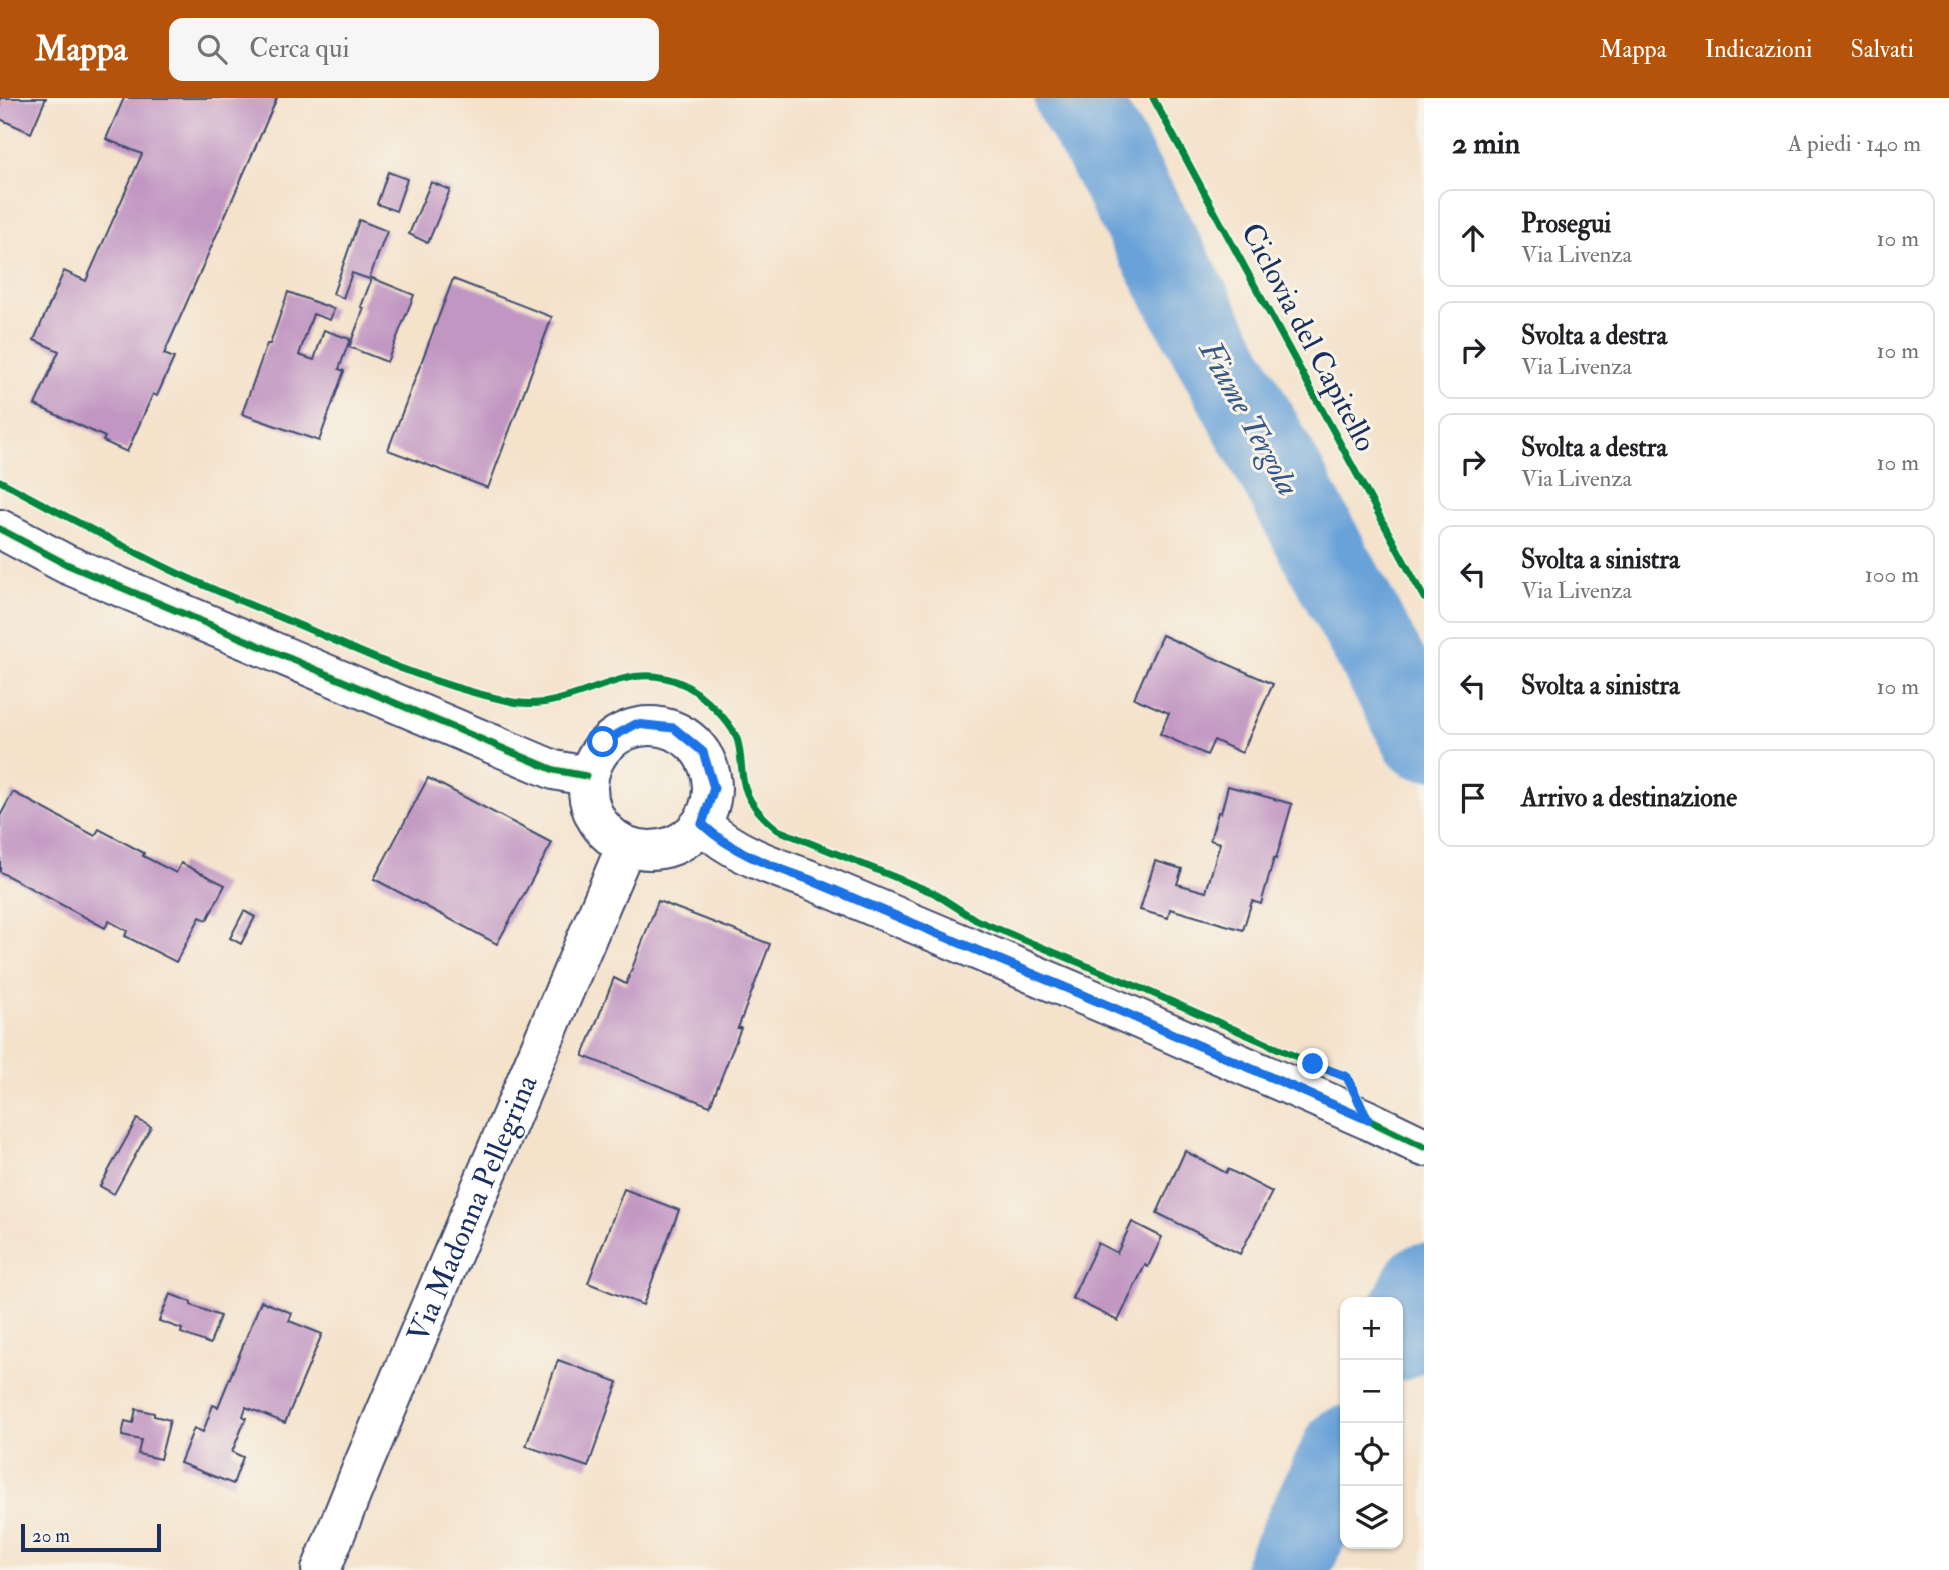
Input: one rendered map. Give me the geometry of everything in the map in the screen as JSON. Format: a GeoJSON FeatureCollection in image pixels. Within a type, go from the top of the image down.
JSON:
{"type":"FeatureCollection","features":[{"type":"Feature","properties":{"kind":"street"},"geometry":{"type":"LineString","coordinates":[[0,528],[66,564],[554,770],[586,776]]}},
{"type":"Feature","properties":{"kind":"street"},"geometry":{"type":"LineString","coordinates":[[636,724],[674,728],[703,752],[714,788],[702,824],[681,843],[654,852],[625,848],[593,819],[586,776],[603,742],[636,724]]}},
{"type":"Feature","properties":{"kind":"street"},"geometry":{"type":"LineString","coordinates":[[702,824],[757,860],[1097,1001],[1421,1145]]}},
{"type":"Feature","properties":{"kind":"street","name":"Via Madonna Pellegrina"},"geometry":{"type":"LineString","coordinates":[[321,1570],[625,848]]}},
{"type":"Feature","properties":{"kind":"building"},"geometry":{"type":"Polygon","coordinates":[[[0,98],[46,98],[31,133],[0,119],[0,98]]]}},
{"type":"Feature","properties":{"kind":"building"},"geometry":{"type":"Polygon","coordinates":[[[124,98],[277,98],[164,354],[174,358],[157,396],[153,394],[127,452],[103,441],[105,437],[35,405],[59,351],[34,340],[64,271],[86,281],[142,154],[106,139],[124,98]]]}},
{"type":"Feature","properties":{"kind":"building"},"geometry":{"type":"Polygon","coordinates":[[[388,172],[407,179],[396,211],[377,204],[388,172]]]}},
{"type":"Feature","properties":{"kind":"building"},"geometry":{"type":"Polygon","coordinates":[[[431,182],[450,190],[428,243],[409,234],[431,182]]]}},
{"type":"Feature","properties":{"kind":"building"},"geometry":{"type":"Polygon","coordinates":[[[359,220],[387,231],[369,279],[352,273],[343,298],[333,294],[359,220]]]}},
{"type":"Feature","properties":{"kind":"building"},"geometry":{"type":"Polygon","coordinates":[[[372,278],[414,295],[387,362],[349,347],[372,278]]]}},
{"type":"Feature","properties":{"kind":"building"},"geometry":{"type":"Polygon","coordinates":[[[453,279],[552,317],[488,488],[388,450],[453,279]]]}},
{"type":"Feature","properties":{"kind":"building"},"geometry":{"type":"Polygon","coordinates":[[[288,292],[334,309],[330,320],[313,314],[299,355],[314,360],[324,330],[350,339],[339,369],[344,371],[319,441],[242,414],[288,292]]]}},
{"type":"Feature","properties":{"kind":"building"},"geometry":{"type":"Polygon","coordinates":[[[1162,635],[1273,684],[1242,753],[1214,740],[1207,755],[1160,734],[1169,713],[1134,698],[1162,635]]]}},
{"type":"Feature","properties":{"kind":"building"},"geometry":{"type":"Polygon","coordinates":[[[428,778],[552,843],[497,944],[374,879],[428,778]]]}},
{"type":"Feature","properties":{"kind":"building"},"geometry":{"type":"Polygon","coordinates":[[[1228,786],[1292,804],[1261,904],[1252,901],[1243,930],[1170,909],[1168,918],[1140,910],[1155,861],[1182,869],[1177,884],[1206,892],[1220,843],[1210,840],[1228,786]]]}},
{"type":"Feature","properties":{"kind":"building"},"geometry":{"type":"Polygon","coordinates":[[[13,792],[95,836],[99,829],[176,873],[181,863],[225,885],[207,920],[200,917],[176,962],[125,936],[127,931],[109,921],[105,928],[0,872],[0,816],[13,792]]]}},
{"type":"Feature","properties":{"kind":"building"},"geometry":{"type":"Polygon","coordinates":[[[658,901],[770,944],[710,1106],[583,1056],[614,978],[626,984],[658,901]]]}},
{"type":"Feature","properties":{"kind":"building"},"geometry":{"type":"Polygon","coordinates":[[[244,911],[255,917],[241,944],[230,938],[244,911]]]}},
{"type":"Feature","properties":{"kind":"building"},"geometry":{"type":"Polygon","coordinates":[[[137,1119],[151,1127],[114,1194],[100,1186],[137,1119]]]}},
{"type":"Feature","properties":{"kind":"building"},"geometry":{"type":"Polygon","coordinates":[[[1185,1151],[1226,1173],[1228,1169],[1272,1192],[1240,1254],[1157,1213],[1185,1151]]]}},
{"type":"Feature","properties":{"kind":"building"},"geometry":{"type":"Polygon","coordinates":[[[624,1189],[679,1210],[643,1305],[588,1283],[624,1189]]]}},
{"type":"Feature","properties":{"kind":"building"},"geometry":{"type":"Polygon","coordinates":[[[1132,1222],[1162,1237],[1118,1321],[1072,1298],[1098,1243],[1117,1253],[1132,1222]]]}},
{"type":"Feature","properties":{"kind":"building"},"geometry":{"type":"Polygon","coordinates":[[[170,1294],[220,1316],[210,1344],[181,1333],[182,1329],[159,1321],[170,1294]]]}},
{"type":"Feature","properties":{"kind":"building"},"geometry":{"type":"Polygon","coordinates":[[[261,1301],[292,1313],[289,1321],[322,1334],[285,1423],[246,1407],[243,1416],[246,1418],[232,1452],[243,1457],[233,1484],[180,1463],[194,1428],[203,1432],[213,1405],[218,1407],[261,1301]]]}},
{"type":"Feature","properties":{"kind":"building"},"geometry":{"type":"Polygon","coordinates":[[[558,1360],[618,1382],[588,1467],[526,1446],[558,1360]]]}},
{"type":"Feature","properties":{"kind":"building"},"geometry":{"type":"Polygon","coordinates":[[[136,1409],[170,1420],[160,1459],[138,1454],[141,1440],[122,1436],[125,1421],[133,1423],[136,1409]]]}},
{"type":"Feature","properties":{"kind":"waterway","name":"Fiume Tergola"},"geometry":{"type":"LineString","coordinates":[[1076,98],[1424,738]]}},
{"type":"Feature","properties":{"kind":"waterway","name":"Fiume Tergola"},"geometry":{"type":"LineString","coordinates":[[1403,1329],[1424,1285]]}},
{"type":"Feature","properties":{"kind":"waterway","name":"Fiume Tergola"},"geometry":{"type":"LineString","coordinates":[[1286,1570],[1340,1458]]}},
{"type":"Feature","properties":{"kind":"cycle path","name":"Ciclovia del Capitello"},"geometry":{"type":"LineString","coordinates":[[1153,98],[1424,598]]}},
{"type":"Feature","properties":{"kind":"cycle path"},"geometry":{"type":"LineString","coordinates":[[0,481],[186,577],[377,659],[450,686],[507,701],[543,703],[635,677],[668,678],[685,685],[708,702],[730,726],[738,742],[747,794],[760,814],[778,830],[934,893],[976,920],[1347,1077],[1368,1120]]}},
{"type":"Feature","properties":{"kind":"cycle path"},"geometry":{"type":"LineString","coordinates":[[0,529],[66,564],[554,770],[586,776]]}},
{"type":"Feature","properties":{"kind":"cycle path"},"geometry":{"type":"LineString","coordinates":[[702,824],[726,843],[752,857],[1109,1006],[1424,1147]]}},
{"type":"Feature","properties":{"kind":"route"},"geometry":{"type":"LineString","coordinates":[[603,742],[636,724],[674,728],[703,752],[714,788],[702,824],[757,860],[1109,1006],[1368,1120],[1347,1077],[1313,1064]]}}]}
